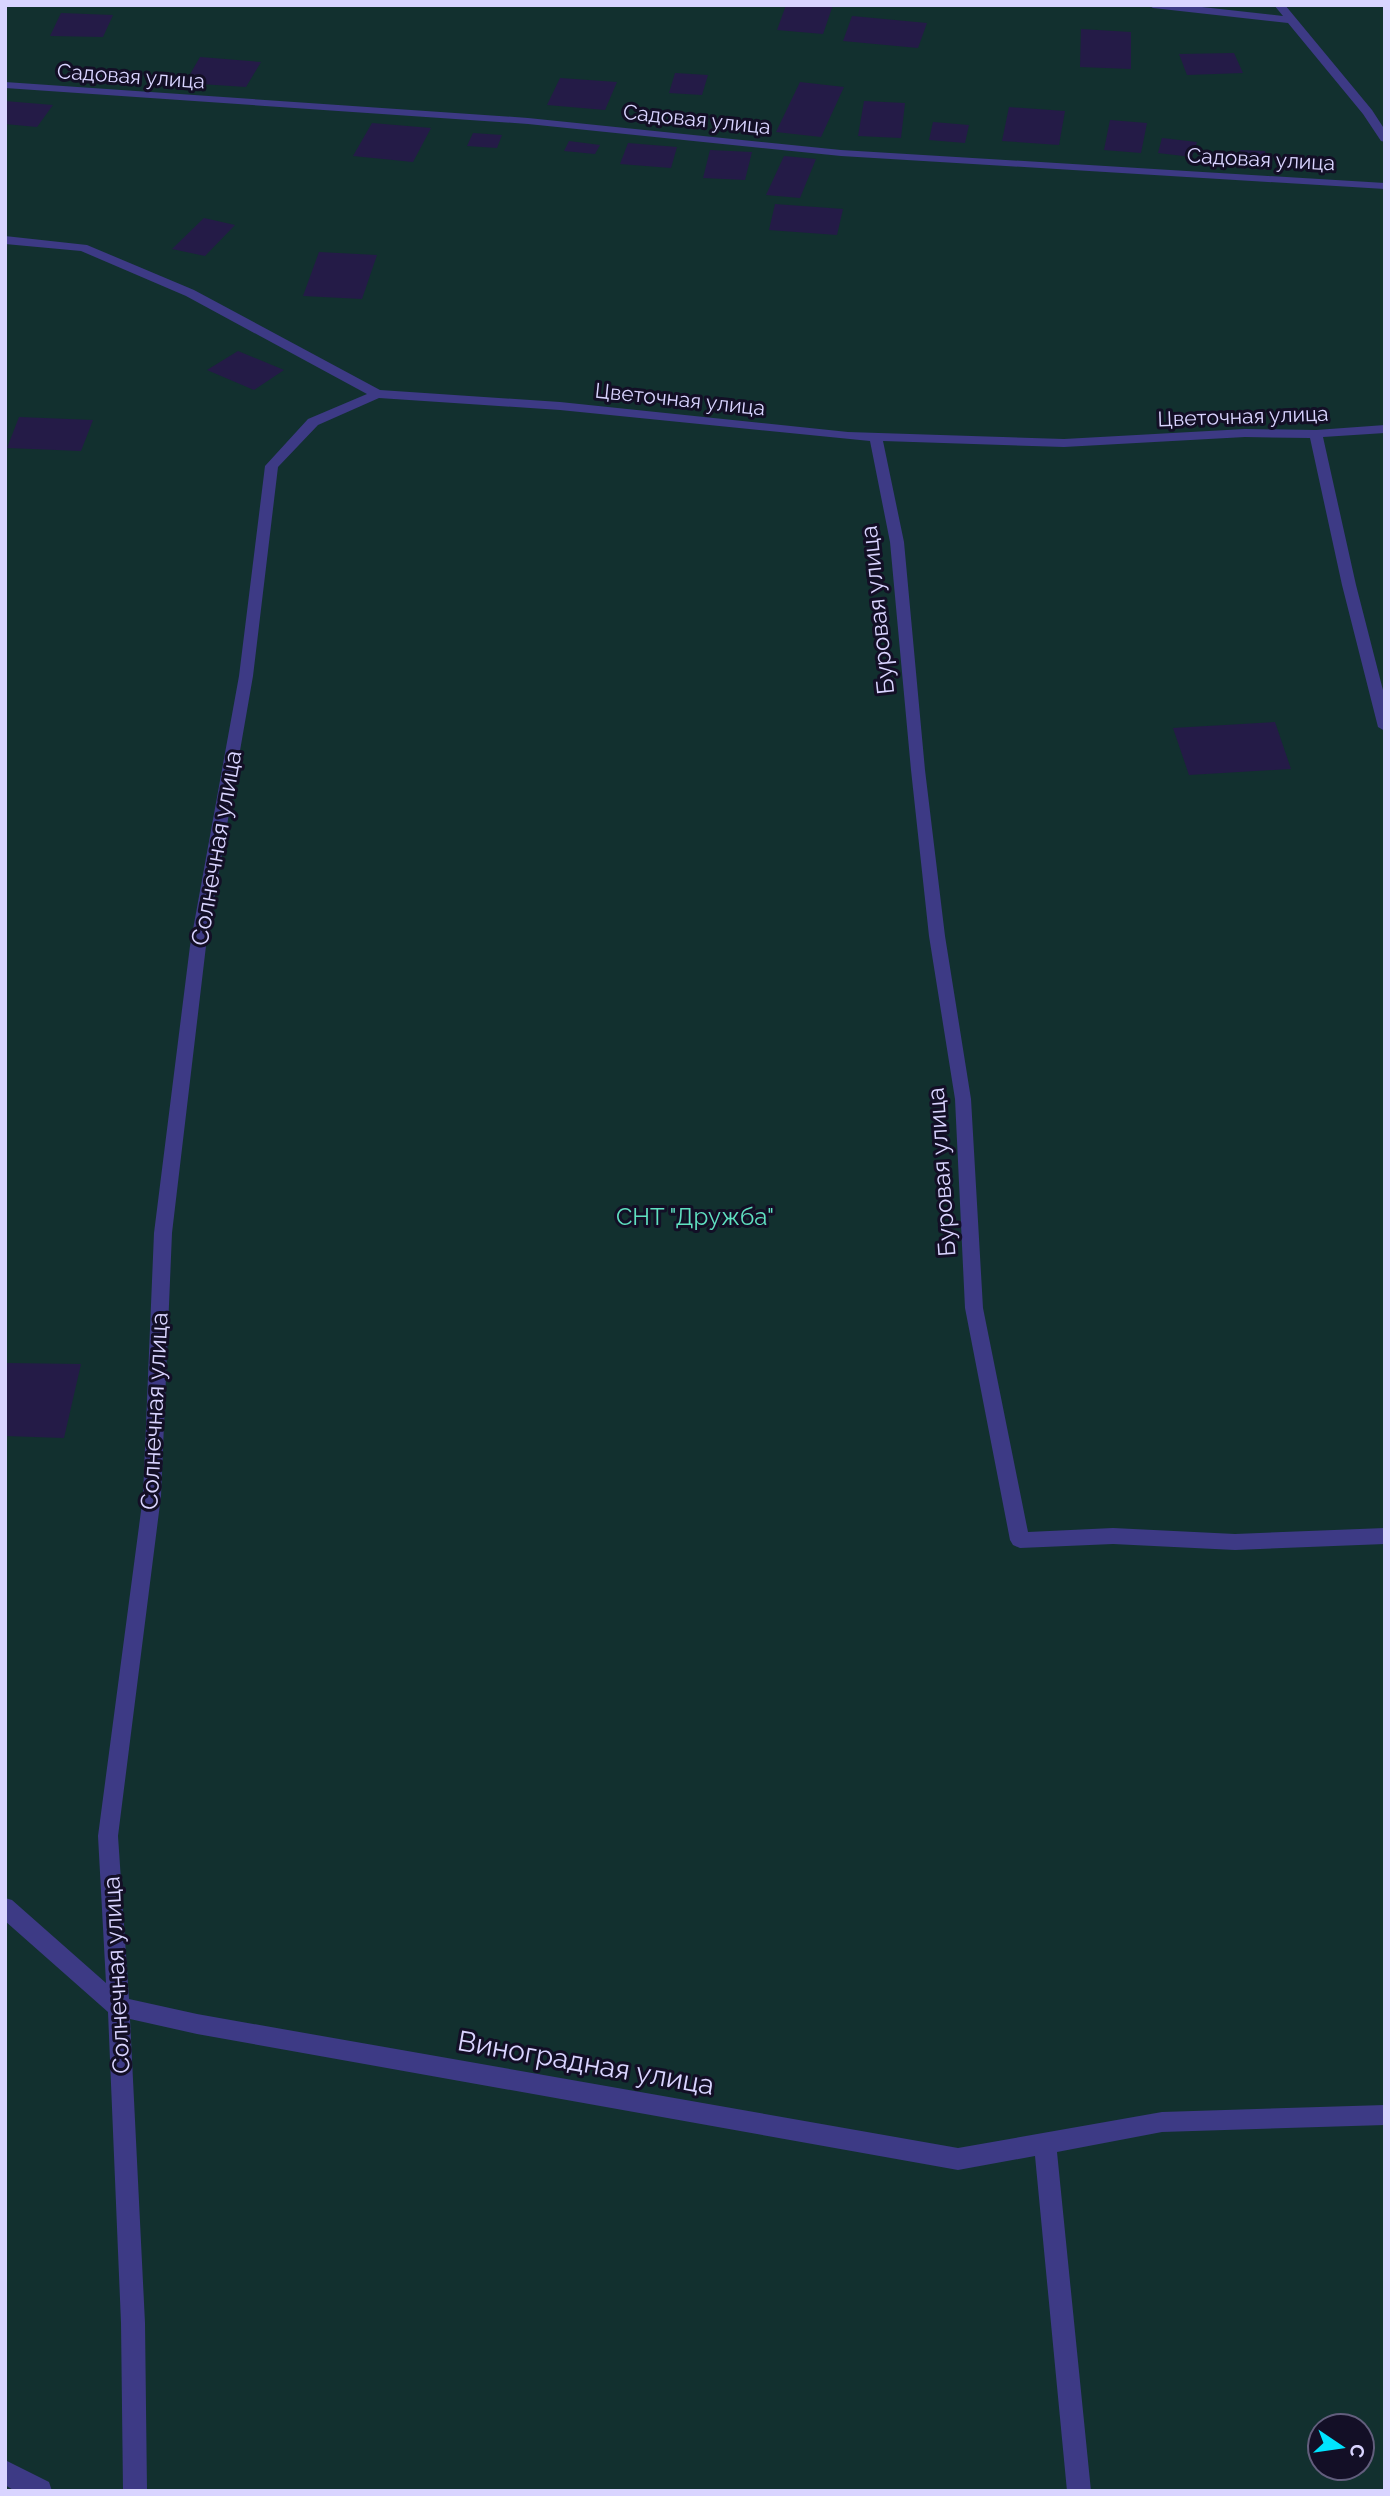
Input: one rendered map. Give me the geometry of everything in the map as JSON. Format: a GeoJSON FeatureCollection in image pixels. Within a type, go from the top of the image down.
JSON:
{"type":"FeatureCollection","features":[{"type":"Feature","properties":{"kind":"street"},"geometry":{"type":"LineString","coordinates":[[1153,5],[1289,20]]}},
{"type":"Feature","properties":{"kind":"street"},"geometry":{"type":"LineString","coordinates":[[1279,5],[1368,111],[1385,139]]}},
{"type":"Feature","properties":{"kind":"street","name":"Садовая улица"},"geometry":{"type":"LineString","coordinates":[[5,85],[528,121],[841,153],[1385,186]]}},
{"type":"Feature","properties":{"kind":"street"},"geometry":{"type":"LineString","coordinates":[[1368,111],[1385,112]]}},
{"type":"Feature","properties":{"kind":"street","name":"Цветочная улица"},"geometry":{"type":"LineString","coordinates":[[5,240],[83,247],[190,293],[377,394],[560,406],[876,437],[1064,443],[1245,433],[1316,434],[1385,429]]}},
{"type":"Feature","properties":{"kind":"street","name":"Солнечная улица"},"geometry":{"type":"LineString","coordinates":[[135,2491],[133,2323],[108,1836],[152,1496],[163,1234],[198,946],[246,676],[272,466],[313,422],[377,394]]}},
{"type":"Feature","properties":{"kind":"street"},"geometry":{"type":"LineString","coordinates":[[1316,434],[1349,585],[1385,727]]}},
{"type":"Feature","properties":{"kind":"street","name":"Буровая улица"},"geometry":{"type":"LineString","coordinates":[[876,437],[899,555],[918,770],[936,922],[963,1099],[974,1308],[1020,1540],[1113,1536],[1235,1542],[1385,1536]]}},
{"type":"Feature","properties":{"kind":"street"},"geometry":{"type":"LineString","coordinates":[[5,1907],[118,2007]]}},
{"type":"Feature","properties":{"kind":"street","name":"Виноградная улица"},"geometry":{"type":"LineString","coordinates":[[118,2007],[197,2024],[958,2159],[1162,2122],[1385,2115]]}},
{"type":"Feature","properties":{"kind":"street"},"geometry":{"type":"LineString","coordinates":[[1045,2143],[1079,2491]]}},
{"type":"Feature","properties":{"kind":"street"},"geometry":{"type":"LineString","coordinates":[[5,2472],[40,2491]]}},
{"type":"Feature","properties":{"kind":"green space","name":"СНТ \"Дружба\""},"geometry":{"type":"Polygon","coordinates":[[[5,5],[1385,5],[1385,2491],[5,2491],[5,5]]]}},
{"type":"Feature","properties":{"kind":"building"},"geometry":{"type":"Polygon","coordinates":[[[786,5],[833,5],[823,34],[777,30],[786,5]]]}},
{"type":"Feature","properties":{"kind":"building"},"geometry":{"type":"Polygon","coordinates":[[[61,13],[113,15],[103,37],[50,36],[61,13]]]}},
{"type":"Feature","properties":{"kind":"building"},"geometry":{"type":"Polygon","coordinates":[[[852,16],[927,23],[918,48],[843,41],[852,16]]]}},
{"type":"Feature","properties":{"kind":"building"},"geometry":{"type":"Polygon","coordinates":[[[1081,29],[1131,32],[1131,69],[1080,67],[1081,29]]]}},
{"type":"Feature","properties":{"kind":"building"},"geometry":{"type":"Polygon","coordinates":[[[1234,53],[1243,73],[1187,75],[1179,54],[1234,53]]]}},
{"type":"Feature","properties":{"kind":"building"},"geometry":{"type":"Polygon","coordinates":[[[200,57],[261,62],[246,87],[185,83],[200,57]]]}},
{"type":"Feature","properties":{"kind":"building"},"geometry":{"type":"Polygon","coordinates":[[[675,73],[708,75],[702,95],[669,93],[675,73]]]}},
{"type":"Feature","properties":{"kind":"building"},"geometry":{"type":"Polygon","coordinates":[[[560,78],[617,82],[605,110],[547,105],[560,78]]]}},
{"type":"Feature","properties":{"kind":"building"},"geometry":{"type":"Polygon","coordinates":[[[800,82],[844,87],[821,137],[776,132],[800,82]]]}},
{"type":"Feature","properties":{"kind":"building"},"geometry":{"type":"Polygon","coordinates":[[[5,101],[53,105],[37,127],[5,124],[5,101]]]}},
{"type":"Feature","properties":{"kind":"building"},"geometry":{"type":"Polygon","coordinates":[[[864,101],[905,103],[901,138],[858,136],[864,101]]]}},
{"type":"Feature","properties":{"kind":"building"},"geometry":{"type":"Polygon","coordinates":[[[1009,107],[1065,111],[1059,145],[1002,141],[1009,107]]]}},
{"type":"Feature","properties":{"kind":"building"},"geometry":{"type":"Polygon","coordinates":[[[1110,120],[1147,123],[1141,153],[1104,150],[1110,120]]]}},
{"type":"Feature","properties":{"kind":"building"},"geometry":{"type":"Polygon","coordinates":[[[933,122],[969,125],[965,143],[929,140],[933,122]]]}},
{"type":"Feature","properties":{"kind":"building"},"geometry":{"type":"Polygon","coordinates":[[[372,123],[431,128],[413,162],[353,156],[372,123]]]}},
{"type":"Feature","properties":{"kind":"building"},"geometry":{"type":"Polygon","coordinates":[[[473,133],[502,135],[497,148],[467,146],[473,133]]]}},
{"type":"Feature","properties":{"kind":"building"},"geometry":{"type":"Polygon","coordinates":[[[1162,138],[1197,142],[1192,157],[1158,153],[1162,138]]]}},
{"type":"Feature","properties":{"kind":"building"},"geometry":{"type":"Polygon","coordinates":[[[569,141],[600,145],[595,154],[564,151],[569,141]]]}},
{"type":"Feature","properties":{"kind":"building"},"geometry":{"type":"Polygon","coordinates":[[[628,143],[677,147],[671,168],[620,164],[628,143]]]}},
{"type":"Feature","properties":{"kind":"building"},"geometry":{"type":"Polygon","coordinates":[[[710,150],[752,152],[745,180],[703,178],[710,150]]]}},
{"type":"Feature","properties":{"kind":"building"},"geometry":{"type":"Polygon","coordinates":[[[1240,150],[1265,151],[1267,162],[1243,162],[1240,150]]]}},
{"type":"Feature","properties":{"kind":"building"},"geometry":{"type":"Polygon","coordinates":[[[784,156],[816,159],[800,198],[766,195],[784,156]]]}},
{"type":"Feature","properties":{"kind":"building"},"geometry":{"type":"Polygon","coordinates":[[[775,204],[843,209],[837,235],[769,230],[775,204]]]}},
{"type":"Feature","properties":{"kind":"building"},"geometry":{"type":"Polygon","coordinates":[[[204,218],[235,225],[205,256],[172,249],[204,218]]]}},
{"type":"Feature","properties":{"kind":"building"},"geometry":{"type":"Polygon","coordinates":[[[319,252],[377,255],[362,299],[303,296],[319,252]]]}},
{"type":"Feature","properties":{"kind":"building"},"geometry":{"type":"Polygon","coordinates":[[[238,351],[284,370],[254,390],[207,370],[238,351]]]}},
{"type":"Feature","properties":{"kind":"building"},"geometry":{"type":"Polygon","coordinates":[[[19,417],[93,420],[81,451],[7,448],[19,417]]]}},
{"type":"Feature","properties":{"kind":"building"},"geometry":{"type":"Polygon","coordinates":[[[1275,722],[1291,769],[1189,775],[1173,728],[1275,722]]]}},
{"type":"Feature","properties":{"kind":"building"},"geometry":{"type":"Polygon","coordinates":[[[5,1363],[81,1364],[64,1438],[5,1436],[5,1363]]]}}]}
